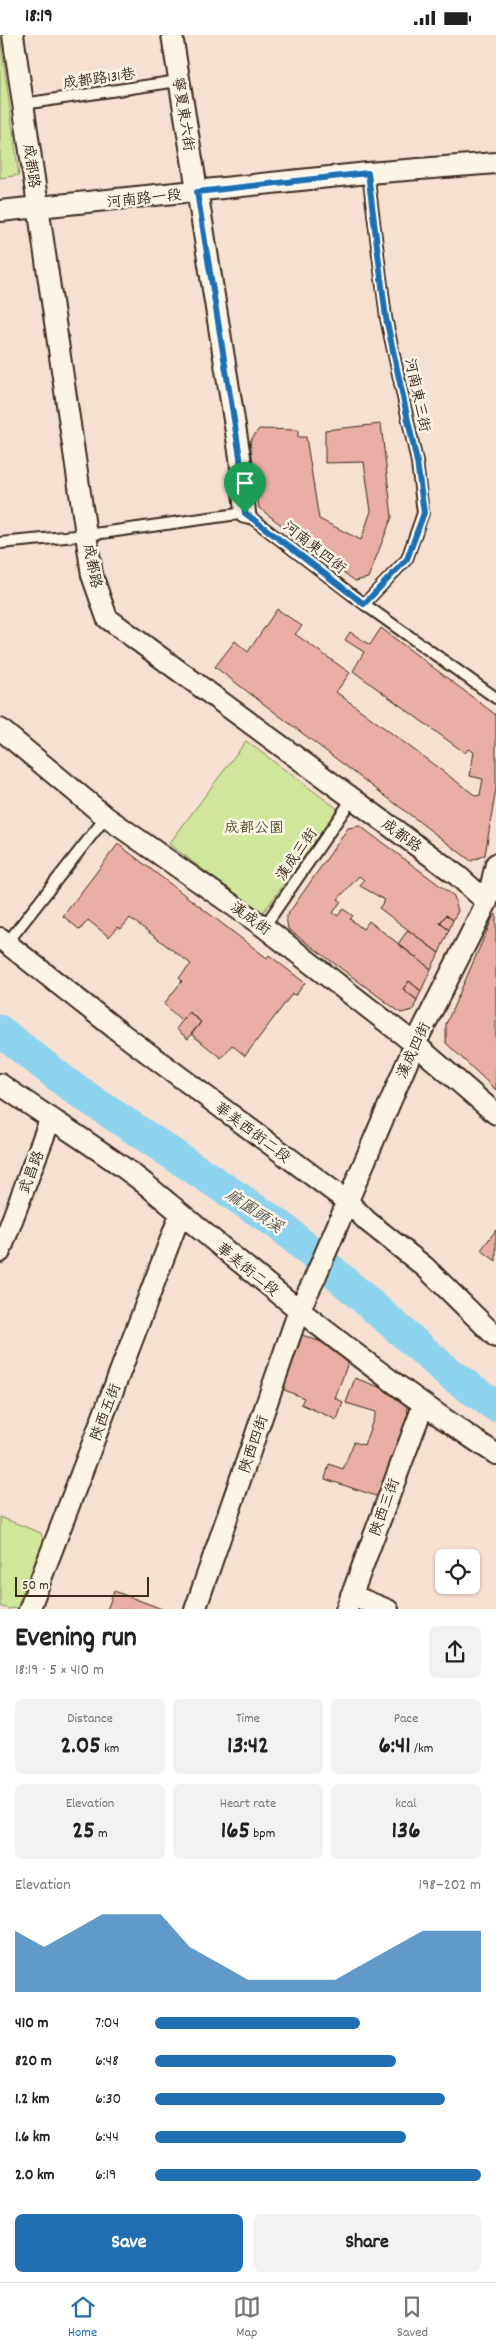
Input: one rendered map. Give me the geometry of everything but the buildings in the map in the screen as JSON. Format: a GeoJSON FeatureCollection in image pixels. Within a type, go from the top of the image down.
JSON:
{"type":"FeatureCollection","features":[{"type":"Feature","properties":{"kind":"street","name":"成都路"},"geometry":{"type":"LineString","coordinates":[[13,35],[92,575],[107,618],[491,900]]}},
{"type":"Feature","properties":{"kind":"street","name":"寧夏東六街"},"geometry":{"type":"LineString","coordinates":[[172,35],[240,457],[245,513]]}},
{"type":"Feature","properties":{"kind":"street","name":"河南路一段"},"geometry":{"type":"LineString","coordinates":[[0,211],[368,173],[496,163]]}},
{"type":"Feature","properties":{"kind":"street","name":"漢成街"},"geometry":{"type":"LineString","coordinates":[[0,729],[106,817],[264,927],[415,1044],[496,1114]]}},
{"type":"Feature","properties":{"kind":"street","name":"漢成四街"},"geometry":{"type":"LineString","coordinates":[[348,1202],[415,1044],[491,900],[496,864]]}},
{"type":"Feature","properties":{"kind":"street","name":"華美西街二段"},"geometry":{"type":"LineString","coordinates":[[3,941],[117,1030],[348,1202],[367,1221],[426,1267],[496,1337]]}},
{"type":"Feature","properties":{"kind":"street","name":"華美街二段"},"geometry":{"type":"LineString","coordinates":[[0,1084],[148,1187],[299,1310],[423,1406],[496,1454]]}},
{"type":"Feature","properties":{"kind":"street","name":"武昌路"},"geometry":{"type":"LineString","coordinates":[[0,1252],[50,1120]]}},
{"type":"Feature","properties":{"kind":"street","name":"陝西四街"},"geometry":{"type":"LineString","coordinates":[[195,1609],[299,1310],[348,1202]]}},
{"type":"Feature","properties":{"kind":"street","name":"陝西五街"},"geometry":{"type":"LineString","coordinates":[[29,1609],[180,1215]]}},
{"type":"Feature","properties":{"kind":"street","name":"陝西三街"},"geometry":{"type":"LineString","coordinates":[[349,1602],[423,1406]]}},
{"type":"Feature","properties":{"kind":"street"},"geometry":{"type":"LineString","coordinates":[[349,1602],[388,1609]]}},
{"type":"Feature","properties":{"kind":"lane","name":"成都路131巷"},"geometry":{"type":"LineString","coordinates":[[23,104],[178,81]]}},
{"type":"Feature","properties":{"kind":"lane","name":"河南東三街"},"geometry":{"type":"LineString","coordinates":[[364,604],[407,559],[424,513],[417,462],[386,318],[368,173]]}},
{"type":"Feature","properties":{"kind":"lane","name":"河南東四街"},"geometry":{"type":"LineString","coordinates":[[245,513],[364,604],[496,698]]}},
{"type":"Feature","properties":{"kind":"lane"},"geometry":{"type":"LineString","coordinates":[[0,543],[86,535],[245,513]]}},
{"type":"Feature","properties":{"kind":"lane","name":"漢成三街"},"geometry":{"type":"LineString","coordinates":[[264,927],[352,799]]}},
{"type":"Feature","properties":{"kind":"lane"},"geometry":{"type":"LineString","coordinates":[[3,941],[106,817]]}},
{"type":"Feature","properties":{"kind":"green space"},"geometry":{"type":"Polygon","coordinates":[[[0,35],[19,175],[0,178],[0,35]]]}},
{"type":"Feature","properties":{"kind":"green space","name":"成都公園"},"geometry":{"type":"Polygon","coordinates":[[[246,741],[339,810],[262,914],[169,844],[246,741]]]}},
{"type":"Feature","properties":{"kind":"green space"},"geometry":{"type":"Polygon","coordinates":[[[0,1517],[41,1533],[44,1544],[20,1607],[8,1609],[0,1606],[0,1517]]]}},
{"type":"Feature","properties":{"kind":"waterway","name":"麻園頭溪"},"geometry":{"type":"LineString","coordinates":[[0,1031],[73,1088],[282,1227],[450,1374],[496,1406]]}},
{"type":"Feature","properties":{"kind":"route"},"geometry":{"type":"LineString","coordinates":[[368,173],[386,318],[417,462],[424,513],[407,559],[364,604],[245,513],[240,457],[197,192],[368,173]]}}]}
